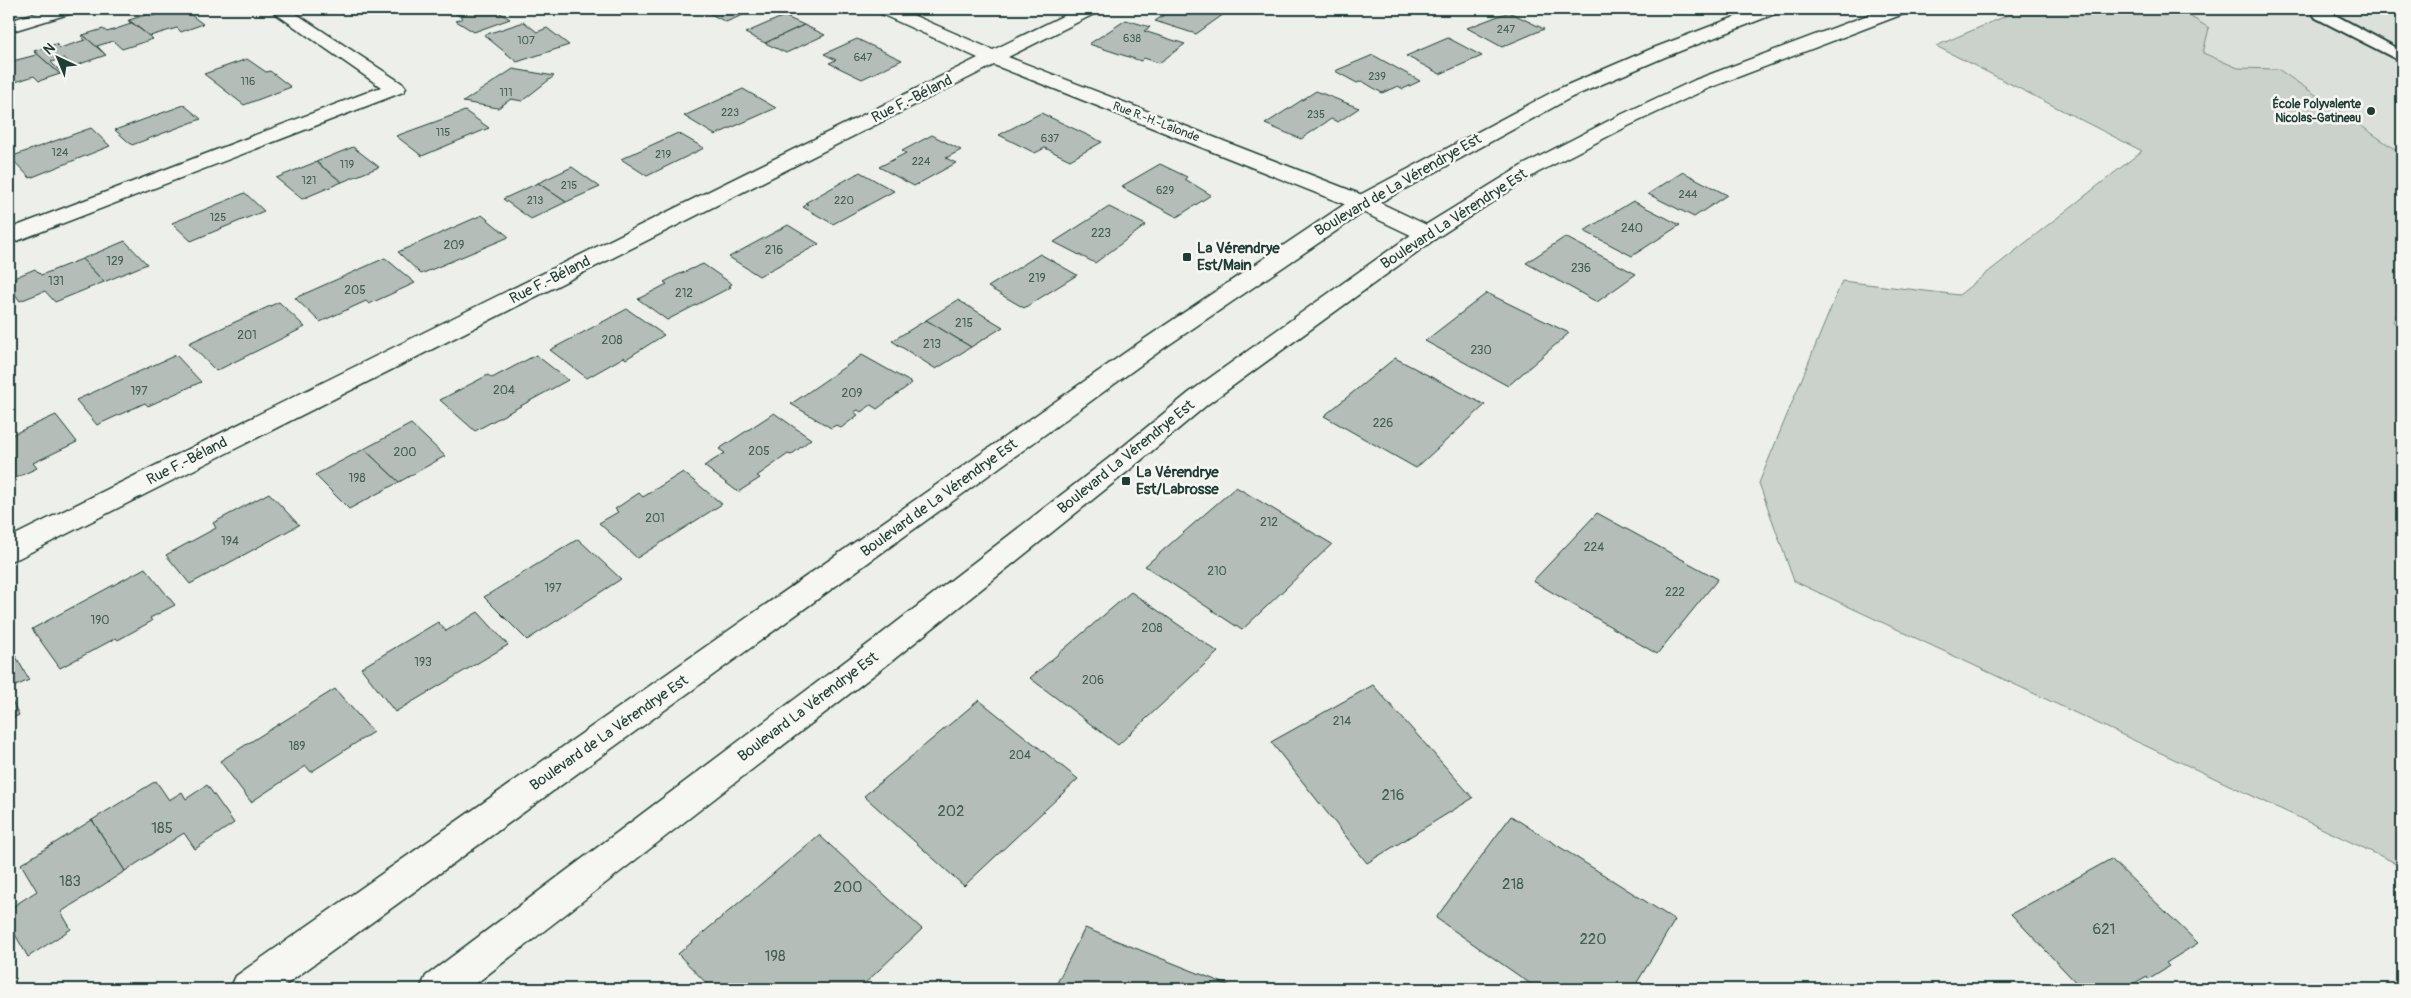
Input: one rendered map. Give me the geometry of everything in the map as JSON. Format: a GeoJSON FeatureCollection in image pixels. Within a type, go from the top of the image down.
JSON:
{"type":"FeatureCollection","features":[{"type":"Feature","properties":{"kind":"main road"},"geometry":{"type":"LineString","coordinates":[[9,27],[66,9]]}},
{"type":"Feature","properties":{"kind":"main road"},"geometry":{"type":"LineString","coordinates":[[9,237],[396,88],[278,9]]}},
{"type":"Feature","properties":{"kind":"main road","name":"Rue R.-H.-Lalonde"},"geometry":{"type":"LineString","coordinates":[[885,9],[994,58],[1362,202],[1427,234]]}},
{"type":"Feature","properties":{"kind":"main road","name":"Rue F.-Béland"},"geometry":{"type":"LineString","coordinates":[[9,550],[1090,9]]}},
{"type":"Feature","properties":{"kind":"main road","name":"Boulevard de La Vérendrye Est"},"geometry":{"type":"LineString","coordinates":[[249,989],[1155,343],[1362,202],[1565,93],[1658,52],[1771,9]]}},
{"type":"Feature","properties":{"kind":"main road","name":"Boulevard La Vérendrye Est"},"geometry":{"type":"LineString","coordinates":[[438,989],[882,651],[1118,465],[1199,398],[1427,234],[1530,170],[1621,122],[1702,84],[1900,9]]}},
{"type":"Feature","properties":{"kind":"lane"},"geometry":{"type":"LineString","coordinates":[[2317,9],[2321,15],[2402,57]]}},
{"type":"Feature","properties":{"kind":"shaded area"},"geometry":{"type":"Polygon","coordinates":[[[2022,9],[2178,9],[2209,28],[2203,53],[2238,68],[2278,69],[2402,154],[2402,302],[2393,322],[2402,328],[2402,866],[1794,581],[1759,483],[1842,281],[1959,295],[2142,151],[1936,46],[2022,9]]]}},
{"type":"Feature","properties":{"kind":"shaded area","name":"École Polyvalente Nicolas-Gatineau"},"geometry":{"type":"Polygon","coordinates":[[[2178,9],[2402,9],[2402,154],[2279,69],[2238,68],[2203,53],[2178,9]]]}},
{"type":"Feature","properties":{"kind":"building"},"geometry":{"type":"Polygon","coordinates":[[[176,9],[183,9],[203,24],[181,32],[177,28],[150,36],[153,39],[129,20],[149,14],[152,16],[176,9]]]}},
{"type":"Feature","properties":{"kind":"building"},"geometry":{"type":"Polygon","coordinates":[[[508,9],[500,13],[510,19],[474,32],[456,21],[463,18],[449,10],[508,9]]]}},
{"type":"Feature","properties":{"kind":"building"},"geometry":{"type":"Polygon","coordinates":[[[701,9],[757,9],[726,22],[701,9]]]}},
{"type":"Feature","properties":{"kind":"building"},"geometry":{"type":"Polygon","coordinates":[[[1173,9],[1231,9],[1196,34],[1155,21],[1173,9]]]}},
{"type":"Feature","properties":{"kind":"building"},"geometry":{"type":"Polygon","coordinates":[[[1555,9],[1591,9],[1570,16],[1555,9]]]}},
{"type":"Feature","properties":{"kind":"building"},"geometry":{"type":"Polygon","coordinates":[[[1509,12],[1544,29],[1502,47],[1467,28],[1509,12]]]}},
{"type":"Feature","properties":{"kind":"building"},"geometry":{"type":"Polygon","coordinates":[[[784,16],[804,25],[765,43],[745,33],[784,16]]]}},
{"type":"Feature","properties":{"kind":"building"},"geometry":{"type":"Polygon","coordinates":[[[128,20],[153,39],[122,49],[113,41],[97,46],[106,55],[83,35],[103,29],[107,32],[131,24],[128,20]]]}},
{"type":"Feature","properties":{"kind":"building"},"geometry":{"type":"Polygon","coordinates":[[[1126,20],[1150,27],[1144,31],[1185,44],[1159,63],[1144,58],[1141,61],[1089,44],[1126,20]]]}},
{"type":"Feature","properties":{"kind":"building"},"geometry":{"type":"Polygon","coordinates":[[[524,22],[537,32],[547,28],[569,45],[517,62],[484,35],[524,22]]]}},
{"type":"Feature","properties":{"kind":"building"},"geometry":{"type":"Polygon","coordinates":[[[804,25],[825,35],[786,53],[765,43],[804,25]]]}},
{"type":"Feature","properties":{"kind":"building"},"geometry":{"type":"Polygon","coordinates":[[[83,35],[106,55],[74,66],[64,58],[51,62],[62,73],[60,74],[34,51],[56,44],[60,48],[85,40],[81,36],[83,35]]]}},
{"type":"Feature","properties":{"kind":"building"},"geometry":{"type":"Polygon","coordinates":[[[1448,38],[1482,56],[1440,74],[1406,56],[1448,38]]]}},
{"type":"Feature","properties":{"kind":"building"},"geometry":{"type":"Polygon","coordinates":[[[857,39],[902,60],[862,79],[829,63],[836,60],[824,54],[857,39]]]}},
{"type":"Feature","properties":{"kind":"building"},"geometry":{"type":"Polygon","coordinates":[[[34,51],[60,74],[39,81],[34,76],[9,84],[9,62],[36,55],[34,51]]]}},
{"type":"Feature","properties":{"kind":"building"},"geometry":{"type":"Polygon","coordinates":[[[1373,55],[1420,81],[1403,89],[1398,86],[1382,93],[1362,81],[1357,83],[1335,71],[1373,55]]]}},
{"type":"Feature","properties":{"kind":"building"},"geometry":{"type":"Polygon","coordinates":[[[247,59],[266,72],[270,71],[291,87],[244,105],[204,74],[247,59]]]}},
{"type":"Feature","properties":{"kind":"building"},"geometry":{"type":"Polygon","coordinates":[[[513,69],[554,76],[522,101],[511,99],[498,108],[463,102],[513,69]]]}},
{"type":"Feature","properties":{"kind":"building"},"geometry":{"type":"Polygon","coordinates":[[[743,89],[776,108],[715,135],[684,116],[743,89]]]}},
{"type":"Feature","properties":{"kind":"building"},"geometry":{"type":"Polygon","coordinates":[[[1316,91],[1359,108],[1338,122],[1331,119],[1301,139],[1265,124],[1316,91]]]}},
{"type":"Feature","properties":{"kind":"building"},"geometry":{"type":"Polygon","coordinates":[[[184,105],[201,119],[132,145],[115,130],[184,105]]]}},
{"type":"Feature","properties":{"kind":"building"},"geometry":{"type":"Polygon","coordinates":[[[465,111],[489,128],[422,156],[396,136],[465,111]]]}},
{"type":"Feature","properties":{"kind":"building"},"geometry":{"type":"Polygon","coordinates":[[[1041,113],[1102,142],[1070,160],[1045,148],[1035,153],[999,135],[1041,113]]]}},
{"type":"Feature","properties":{"kind":"building"},"geometry":{"type":"Polygon","coordinates":[[[91,128],[110,146],[30,178],[10,157],[91,128]]]}},
{"type":"Feature","properties":{"kind":"building"},"geometry":{"type":"Polygon","coordinates":[[[678,133],[704,148],[647,176],[621,159],[678,133]]]}},
{"type":"Feature","properties":{"kind":"building"},"geometry":{"type":"Polygon","coordinates":[[[932,135],[961,150],[946,158],[956,163],[914,186],[879,167],[906,153],[902,151],[932,135]]]}},
{"type":"Feature","properties":{"kind":"building"},"geometry":{"type":"Polygon","coordinates":[[[353,147],[379,167],[342,182],[316,162],[353,147]]]}},
{"type":"Feature","properties":{"kind":"building"},"geometry":{"type":"Polygon","coordinates":[[[316,162],[342,182],[302,199],[276,178],[316,162]]]}},
{"type":"Feature","properties":{"kind":"building"},"geometry":{"type":"Polygon","coordinates":[[[1160,164],[1187,177],[1185,179],[1211,195],[1177,217],[1123,188],[1125,187],[1122,186],[1160,164]]]}},
{"type":"Feature","properties":{"kind":"building"},"geometry":{"type":"Polygon","coordinates":[[[572,167],[600,187],[566,202],[538,183],[572,167]]]}},
{"type":"Feature","properties":{"kind":"building"},"geometry":{"type":"Polygon","coordinates":[[[860,172],[894,191],[833,224],[803,207],[808,204],[805,203],[860,172]]]}},
{"type":"Feature","properties":{"kind":"building"},"geometry":{"type":"Polygon","coordinates":[[[1683,172],[1727,195],[1694,217],[1648,194],[1683,172]]]}},
{"type":"Feature","properties":{"kind":"building"},"geometry":{"type":"Polygon","coordinates":[[[538,183],[566,202],[531,219],[503,199],[538,183]]]}},
{"type":"Feature","properties":{"kind":"building"},"geometry":{"type":"Polygon","coordinates":[[[245,193],[264,211],[191,241],[172,223],[245,193]]]}},
{"type":"Feature","properties":{"kind":"building"},"geometry":{"type":"Polygon","coordinates":[[[1633,201],[1680,225],[1632,256],[1584,231],[1633,201]]]}},
{"type":"Feature","properties":{"kind":"building"},"geometry":{"type":"Polygon","coordinates":[[[1109,207],[1146,225],[1095,263],[1054,242],[1109,207]]]}},
{"type":"Feature","properties":{"kind":"building"},"geometry":{"type":"Polygon","coordinates":[[[482,215],[509,237],[421,274],[398,252],[482,215]]]}},
{"type":"Feature","properties":{"kind":"building"},"geometry":{"type":"Polygon","coordinates":[[[788,225],[819,244],[759,276],[729,257],[788,225]]]}},
{"type":"Feature","properties":{"kind":"building"},"geometry":{"type":"Polygon","coordinates":[[[1565,237],[1636,274],[1597,302],[1526,263],[1565,237]]]}},
{"type":"Feature","properties":{"kind":"building"},"geometry":{"type":"Polygon","coordinates":[[[125,241],[147,264],[104,282],[82,259],[125,241]]]}},
{"type":"Feature","properties":{"kind":"building"},"geometry":{"type":"Polygon","coordinates":[[[1040,254],[1077,275],[1024,308],[988,287],[1040,254]]]}},
{"type":"Feature","properties":{"kind":"building"},"geometry":{"type":"Polygon","coordinates":[[[385,258],[415,283],[369,304],[366,301],[320,322],[295,298],[385,258]]]}},
{"type":"Feature","properties":{"kind":"building"},"geometry":{"type":"Polygon","coordinates":[[[82,259],[104,282],[55,302],[45,291],[20,301],[9,286],[9,280],[35,269],[41,275],[82,259]]]}},
{"type":"Feature","properties":{"kind":"building"},"geometry":{"type":"Polygon","coordinates":[[[703,264],[732,284],[729,286],[731,287],[667,320],[638,299],[667,284],[664,282],[675,276],[703,264]]]}},
{"type":"Feature","properties":{"kind":"building"},"geometry":{"type":"Polygon","coordinates":[[[1487,293],[1569,333],[1508,386],[1425,341],[1487,293]]]}},
{"type":"Feature","properties":{"kind":"building"},"geometry":{"type":"Polygon","coordinates":[[[958,300],[1003,327],[971,347],[926,320],[958,300]]]}},
{"type":"Feature","properties":{"kind":"building"},"geometry":{"type":"Polygon","coordinates":[[[279,302],[305,327],[216,371],[189,343],[279,302]]]}},
{"type":"Feature","properties":{"kind":"building"},"geometry":{"type":"Polygon","coordinates":[[[627,309],[664,335],[626,359],[624,357],[587,378],[550,350],[627,309]]]}},
{"type":"Feature","properties":{"kind":"building"},"geometry":{"type":"Polygon","coordinates":[[[926,320],[971,347],[936,369],[892,341],[926,320]]]}},
{"type":"Feature","properties":{"kind":"building"},"geometry":{"type":"Polygon","coordinates":[[[176,355],[201,382],[148,406],[145,403],[97,425],[76,400],[176,355]]]}},
{"type":"Feature","properties":{"kind":"building"},"geometry":{"type":"Polygon","coordinates":[[[536,355],[568,380],[475,431],[440,400],[488,375],[492,378],[536,355]]]}},
{"type":"Feature","properties":{"kind":"building"},"geometry":{"type":"Polygon","coordinates":[[[862,355],[912,383],[877,409],[871,405],[861,412],[858,410],[854,412],[858,415],[841,428],[836,425],[831,428],[791,404],[862,355]]]}},
{"type":"Feature","properties":{"kind":"building"},"geometry":{"type":"Polygon","coordinates":[[[1395,358],[1485,405],[1416,468],[1324,416],[1395,358]]]}},
{"type":"Feature","properties":{"kind":"building"},"geometry":{"type":"Polygon","coordinates":[[[774,413],[811,439],[791,455],[788,454],[757,476],[760,478],[738,492],[704,466],[725,453],[719,449],[774,413]]]}},
{"type":"Feature","properties":{"kind":"building"},"geometry":{"type":"Polygon","coordinates":[[[56,415],[77,442],[33,463],[37,468],[9,481],[9,436],[56,415]]]}},
{"type":"Feature","properties":{"kind":"building"},"geometry":{"type":"Polygon","coordinates":[[[411,424],[445,456],[399,482],[364,449],[411,424]]]}},
{"type":"Feature","properties":{"kind":"building"},"geometry":{"type":"Polygon","coordinates":[[[364,449],[399,482],[349,509],[315,475],[364,449]]]}},
{"type":"Feature","properties":{"kind":"building"},"geometry":{"type":"Polygon","coordinates":[[[683,472],[722,504],[637,558],[599,523],[618,512],[615,509],[639,493],[643,497],[683,472]]]}},
{"type":"Feature","properties":{"kind":"building"},"geometry":{"type":"Polygon","coordinates":[[[1236,487],[1332,544],[1242,630],[1145,566],[1236,487]]]}},
{"type":"Feature","properties":{"kind":"building"},"geometry":{"type":"Polygon","coordinates":[[[269,493],[299,525],[190,584],[166,555],[216,528],[213,523],[269,493]]]}},
{"type":"Feature","properties":{"kind":"building"},"geometry":{"type":"Polygon","coordinates":[[[1597,513],[1718,579],[1657,654],[1533,581],[1597,513]]]}},
{"type":"Feature","properties":{"kind":"building"},"geometry":{"type":"Polygon","coordinates":[[[578,539],[621,579],[527,640],[484,597],[578,539]]]}},
{"type":"Feature","properties":{"kind":"building"},"geometry":{"type":"Polygon","coordinates":[[[145,568],[175,605],[150,618],[152,621],[118,640],[116,638],[60,668],[32,629],[145,568]]]}},
{"type":"Feature","properties":{"kind":"building"},"geometry":{"type":"Polygon","coordinates":[[[1131,592],[1218,652],[1118,745],[1030,678],[1131,592]]]}},
{"type":"Feature","properties":{"kind":"building"},"geometry":{"type":"Polygon","coordinates":[[[478,612],[508,645],[395,712],[361,668],[438,622],[446,631],[478,612]]]}},
{"type":"Feature","properties":{"kind":"building"},"geometry":{"type":"Polygon","coordinates":[[[9,644],[29,680],[9,689],[9,644]]]}},
{"type":"Feature","properties":{"kind":"building"},"geometry":{"type":"Polygon","coordinates":[[[1373,685],[1473,798],[1367,863],[1271,742],[1373,685]]]}},
{"type":"Feature","properties":{"kind":"building"},"geometry":{"type":"Polygon","coordinates":[[[335,689],[373,732],[311,772],[306,766],[251,802],[220,761],[335,689]]]}},
{"type":"Feature","properties":{"kind":"building"},"geometry":{"type":"Polygon","coordinates":[[[9,695],[19,715],[9,720],[9,695]]]}},
{"type":"Feature","properties":{"kind":"building"},"geometry":{"type":"Polygon","coordinates":[[[979,700],[1078,779],[964,886],[864,796],[979,700]]]}},
{"type":"Feature","properties":{"kind":"building"},"geometry":{"type":"Polygon","coordinates":[[[156,781],[169,800],[182,792],[186,799],[207,785],[234,823],[195,849],[184,833],[125,871],[92,820],[156,781]]]}},
{"type":"Feature","properties":{"kind":"building"},"geometry":{"type":"Polygon","coordinates":[[[1511,816],[1675,920],[1633,989],[1538,989],[1436,918],[1511,816]]]}},
{"type":"Feature","properties":{"kind":"building"},"geometry":{"type":"Polygon","coordinates":[[[92,820],[125,871],[61,912],[71,929],[28,957],[9,924],[9,909],[37,891],[21,864],[92,820]]]}},
{"type":"Feature","properties":{"kind":"building"},"geometry":{"type":"Polygon","coordinates":[[[819,835],[922,929],[859,989],[712,989],[678,954],[819,835]]]}},
{"type":"Feature","properties":{"kind":"building"},"geometry":{"type":"Polygon","coordinates":[[[2111,859],[2198,943],[2166,963],[2169,966],[2148,979],[2147,976],[2124,989],[2082,989],[2011,914],[2111,859]]]}},
{"type":"Feature","properties":{"kind":"building"},"geometry":{"type":"Polygon","coordinates":[[[1085,928],[1238,989],[1054,989],[1085,928]]]}},
{"type":"Feature","properties":{"kind":"place","name":"École Polyvalente Nicolas-Gatineau"},"geometry":{"type":"Point","coordinates":[2371,111]}},
{"type":"Feature","properties":{"kind":"place","name":"La Vérendrye Est/Main"},"geometry":{"type":"Point","coordinates":[1187,257]}},
{"type":"Feature","properties":{"kind":"place","name":"La Vérendrye Est/Labrosse"},"geometry":{"type":"Point","coordinates":[1126,481]}}]}
